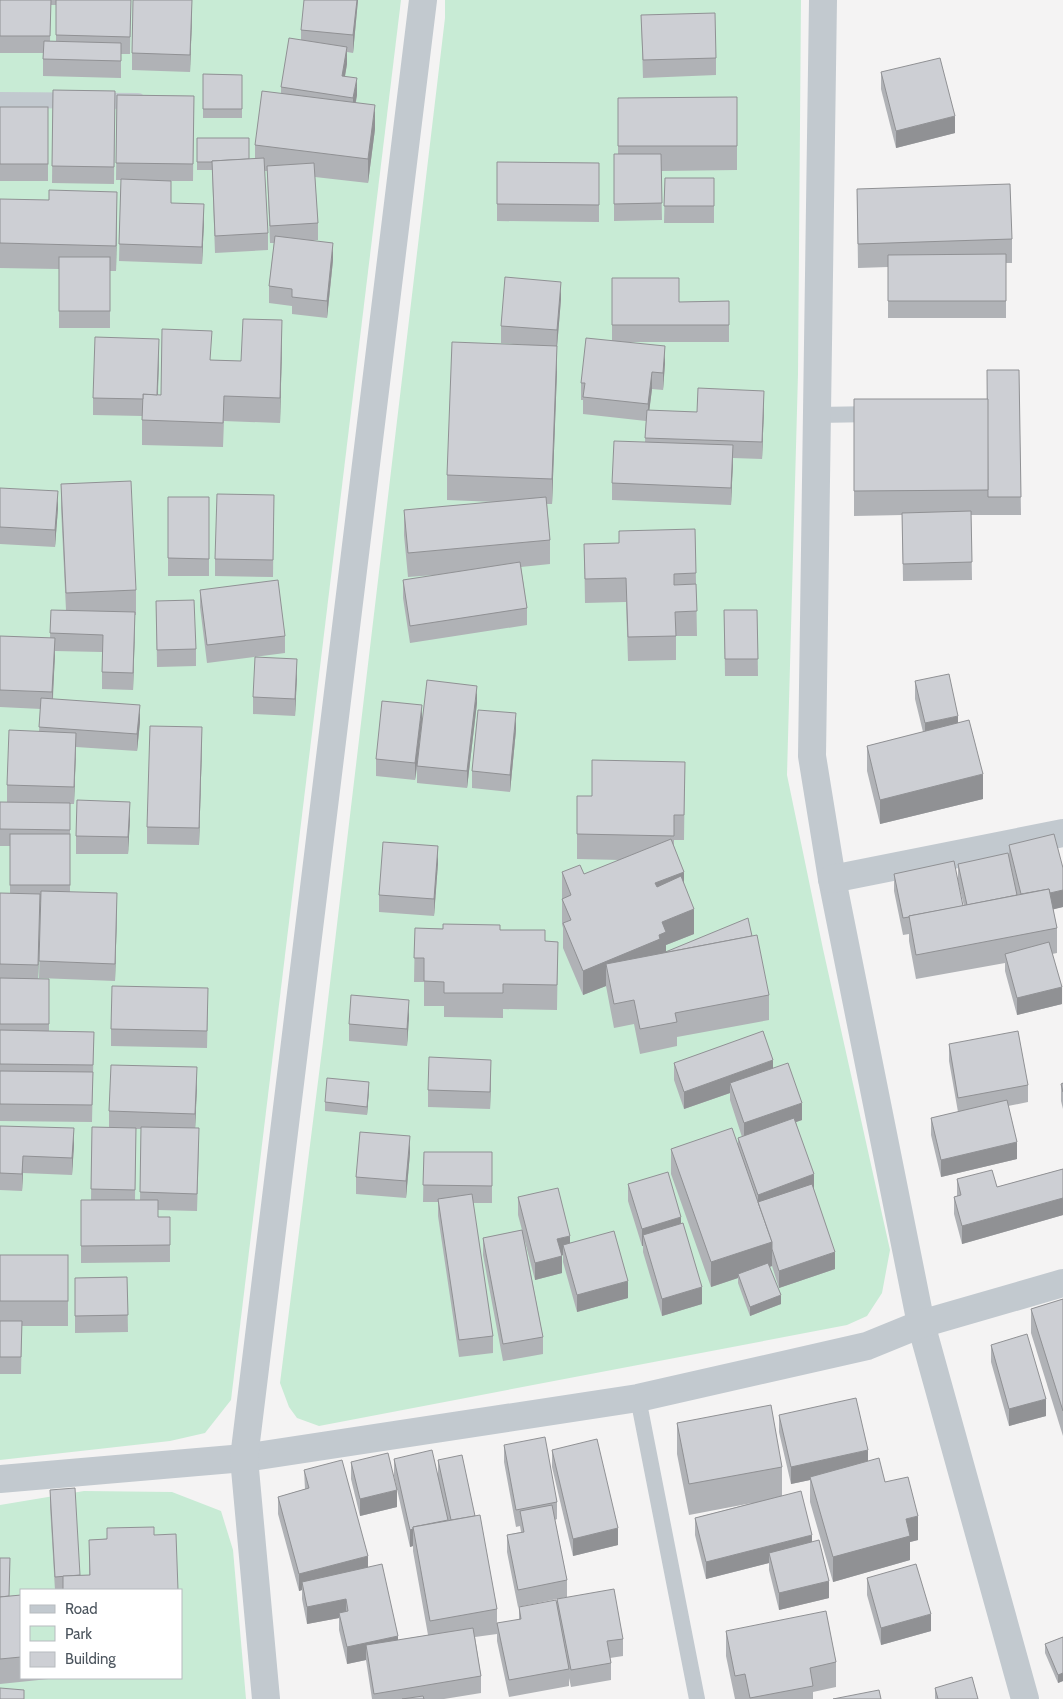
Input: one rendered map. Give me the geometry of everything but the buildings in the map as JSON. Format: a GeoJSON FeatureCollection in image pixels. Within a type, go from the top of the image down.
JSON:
{"type":"FeatureCollection","features":[{"type":"Feature","properties":{"kind":"street"},"geometry":{"type":"LineString","coordinates":[[266,1699],[244,1458],[423,0]]}},
{"type":"Feature","properties":{"kind":"street"},"geometry":{"type":"LineString","coordinates":[[823,0],[812,756],[832,879],[921,1324],[1025,1699]]}},
{"type":"Feature","properties":{"kind":"street"},"geometry":{"type":"LineString","coordinates":[[832,879],[1063,832]]}},
{"type":"Feature","properties":{"kind":"street"},"geometry":{"type":"LineString","coordinates":[[0,1479],[244,1458],[638,1398],[866,1346],[921,1324],[1063,1283]]}},
{"type":"Feature","properties":{"kind":"lane"},"geometry":{"type":"LineString","coordinates":[[0,100],[154,102]]}},
{"type":"Feature","properties":{"kind":"lane"},"geometry":{"type":"LineString","coordinates":[[817,415],[894,414]]}},
{"type":"Feature","properties":{"kind":"lane"},"geometry":{"type":"LineString","coordinates":[[638,1398],[697,1699]]}},
{"type":"Feature","properties":{"kind":"green space"},"geometry":{"type":"Polygon","coordinates":[[[0,0],[401,0],[231,1400],[205,1433],[170,1441],[0,1460],[0,0]]]}},
{"type":"Feature","properties":{"kind":"green space"},"geometry":{"type":"Polygon","coordinates":[[[445,0],[801,0],[798,374],[787,775],[823,949],[890,1250],[882,1293],[867,1316],[847,1325],[319,1426],[297,1418],[289,1407],[280,1383],[323,1042],[445,18],[445,0]]]}},
{"type":"Feature","properties":{"kind":"green space"},"geometry":{"type":"Polygon","coordinates":[[[84,1491],[172,1492],[221,1511],[233,1550],[246,1699],[0,1699],[0,1505],[84,1491]]]}}]}
